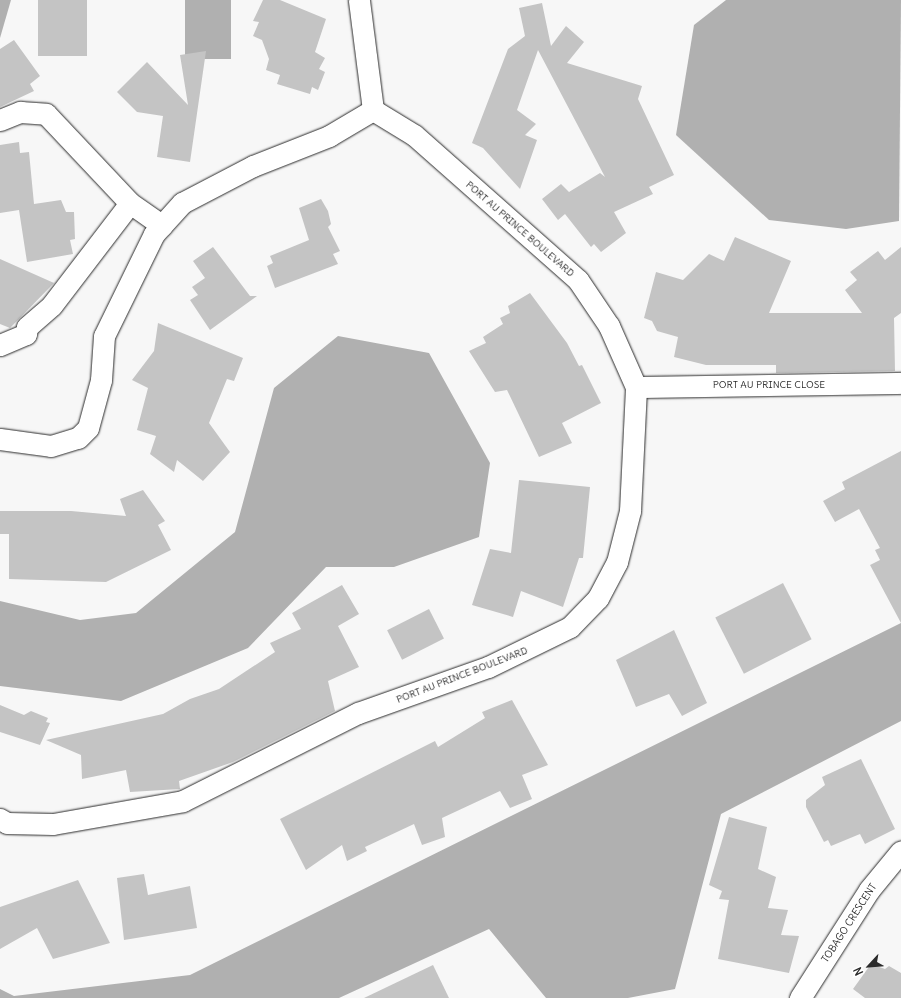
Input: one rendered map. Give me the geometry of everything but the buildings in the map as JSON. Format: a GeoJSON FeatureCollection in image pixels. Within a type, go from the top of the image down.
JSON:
{"type":"FeatureCollection","features":[{"type":"Feature","properties":{"kind":"street"},"geometry":{"type":"LineString","coordinates":[[0,439],[51,446],[78,438],[88,428],[101,380],[104,336],[136,268],[162,225],[182,204],[214,185],[329,136],[373,110],[359,0]]}},
{"type":"Feature","properties":{"kind":"street","name":"PORT AU PRINCE BOULEVARD"},"geometry":{"type":"LineString","coordinates":[[0,819],[7,823],[54,824],[183,801],[358,713],[488,667],[570,627],[598,598],[618,562],[630,511],[636,387],[609,326],[578,280],[414,135],[373,110]]}},
{"type":"Feature","properties":{"kind":"street"},"geometry":{"type":"LineString","coordinates":[[0,120],[20,112],[46,114],[130,203],[162,225]]}},
{"type":"Feature","properties":{"kind":"street"},"geometry":{"type":"LineString","coordinates":[[0,345],[26,334],[27,327],[52,305],[130,203]]}},
{"type":"Feature","properties":{"kind":"street","name":"PORT AU PRINCE CLOSE"},"geometry":{"type":"LineString","coordinates":[[636,387],[901,383]]}},
{"type":"Feature","properties":{"kind":"street","name":"TOBAGO CRESCENT"},"geometry":{"type":"LineString","coordinates":[[800,998],[869,890],[901,851]]}},
{"type":"Feature","properties":{"kind":"shaded area"},"geometry":{"type":"Polygon","coordinates":[[[0,0],[11,0],[0,38],[0,0]]]}},
{"type":"Feature","properties":{"kind":"shaded area"},"geometry":{"type":"Polygon","coordinates":[[[185,0],[231,0],[231,59],[185,59],[185,0]]]}},
{"type":"Feature","properties":{"kind":"shaded area"},"geometry":{"type":"Polygon","coordinates":[[[726,0],[901,0],[899,221],[846,229],[769,220],[676,135],[694,25],[726,0]]]}},
{"type":"Feature","properties":{"kind":"shaded area"},"geometry":{"type":"Polygon","coordinates":[[[338,336],[429,353],[490,463],[479,537],[394,567],[326,567],[248,648],[121,701],[0,686],[0,601],[80,620],[136,613],[235,532],[274,388],[338,336]]]}},
{"type":"Feature","properties":{"kind":"shaded area"},"geometry":{"type":"Polygon","coordinates":[[[901,623],[901,721],[721,814],[675,989],[628,998],[546,998],[489,929],[339,998],[0,998],[0,989],[14,996],[190,975],[901,623]]]}}]}
